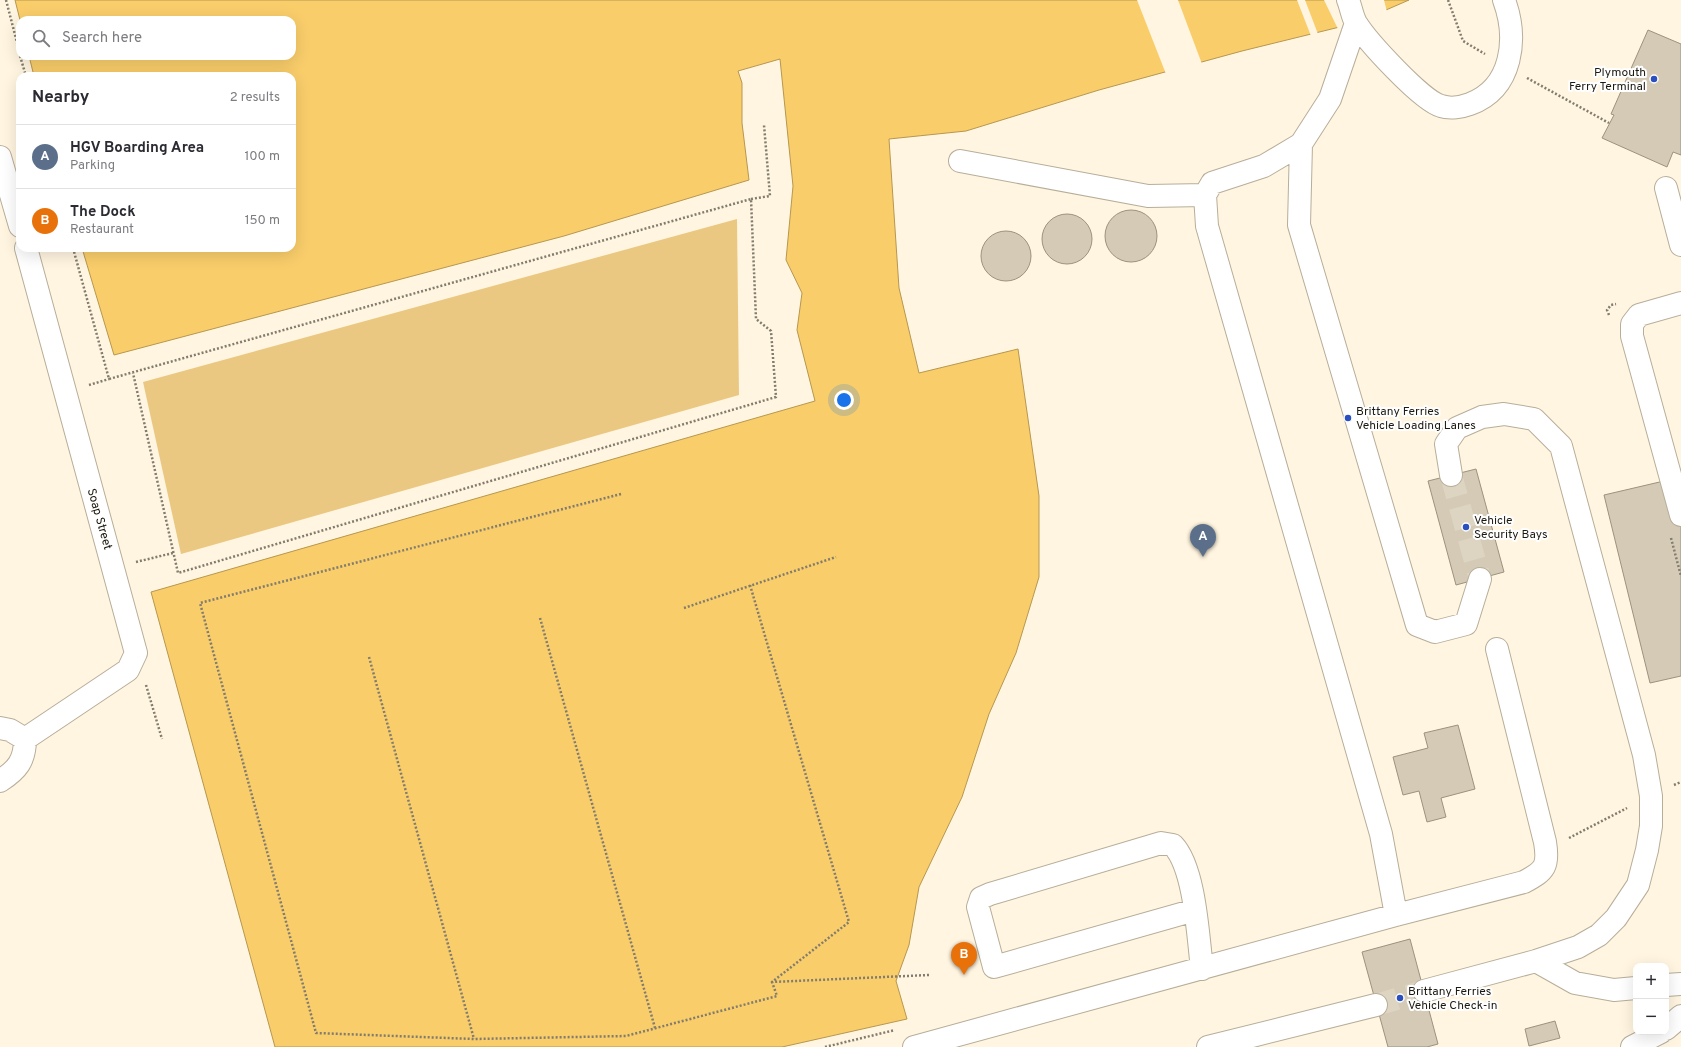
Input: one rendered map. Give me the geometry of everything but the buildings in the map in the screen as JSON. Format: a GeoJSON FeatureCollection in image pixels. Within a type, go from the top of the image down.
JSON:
{"type":"FeatureCollection","features":[{"type":"Feature","properties":{"kind":"street"},"geometry":{"type":"LineString","coordinates":[[1348,0],[1356,23],[1394,67],[1422,96],[1441,106],[1461,107],[1480,100],[1495,87],[1508,68],[1512,45],[1510,15],[1504,0]]}},
{"type":"Feature","properties":{"kind":"street"},"geometry":{"type":"LineString","coordinates":[[1356,23],[1330,99],[1301,144],[1264,166],[1212,183],[1205,195],[1207,226],[1228,304],[1381,834],[1396,914]]}},
{"type":"Feature","properties":{"kind":"street"},"geometry":{"type":"LineString","coordinates":[[1301,144],[1299,225],[1417,626],[1435,632],[1466,624],[1480,579]]}},
{"type":"Feature","properties":{"kind":"street"},"geometry":{"type":"LineString","coordinates":[[0,157],[16,212]]}},
{"type":"Feature","properties":{"kind":"street"},"geometry":{"type":"LineString","coordinates":[[960,161],[1148,196],[1205,195]]}},
{"type":"Feature","properties":{"kind":"street"},"geometry":{"type":"LineString","coordinates":[[1666,188],[1681,245]]}},
{"type":"Feature","properties":{"kind":"street","name":"Soap Street"},"geometry":{"type":"LineString","coordinates":[[27,252],[136,653]]}},
{"type":"Feature","properties":{"kind":"street"},"geometry":{"type":"LineString","coordinates":[[1681,303],[1639,315],[1632,324],[1632,336],[1668,474],[1681,515]]}},
{"type":"Feature","properties":{"kind":"street"},"geometry":{"type":"LineString","coordinates":[[1424,991],[1536,961],[1578,947],[1599,935],[1616,918],[1638,885],[1647,850],[1650,826],[1651,796],[1644,755],[1561,446],[1534,419],[1504,414],[1482,417],[1457,428],[1446,444],[1451,475]]}},
{"type":"Feature","properties":{"kind":"street"},"geometry":{"type":"LineString","coordinates":[[914,1047],[1202,969],[1396,914],[1524,882],[1540,874],[1548,858],[1497,649]]}},
{"type":"Feature","properties":{"kind":"street"},"geometry":{"type":"LineString","coordinates":[[25,739],[128,670],[136,653]]}},
{"type":"Feature","properties":{"kind":"street"},"geometry":{"type":"LineString","coordinates":[[0,728],[10,730],[25,739]]}},
{"type":"Feature","properties":{"kind":"street"},"geometry":{"type":"LineString","coordinates":[[0,781],[13,772],[25,754],[25,739]]}},
{"type":"Feature","properties":{"kind":"street"},"geometry":{"type":"LineString","coordinates":[[1195,910],[994,967],[978,907],[981,898],[990,894],[1161,844],[1173,844],[1180,852],[1189,876],[1195,910],[1202,969]]}},
{"type":"Feature","properties":{"kind":"street"},"geometry":{"type":"LineString","coordinates":[[1536,961],[1575,983],[1614,990],[1633,988]]}},
{"type":"Feature","properties":{"kind":"street"},"geometry":{"type":"LineString","coordinates":[[1669,985],[1681,984]]}},
{"type":"Feature","properties":{"kind":"street"},"geometry":{"type":"LineString","coordinates":[[1208,1047],[1376,1005]]}},
{"type":"Feature","properties":{"kind":"street"},"geometry":{"type":"LineString","coordinates":[[1669,1026],[1681,1016]]}},
{"type":"Feature","properties":{"kind":"street"},"geometry":{"type":"LineString","coordinates":[[1632,1047],[1655,1035]]}},
{"type":"Feature","properties":{"kind":"path"},"geometry":{"type":"LineString","coordinates":[[6,0],[16,39]]}},
{"type":"Feature","properties":{"kind":"path"},"geometry":{"type":"LineString","coordinates":[[21,60],[25,72]]}},
{"type":"Feature","properties":{"kind":"path"},"geometry":{"type":"LineString","coordinates":[[74,252],[109,379],[751,199],[770,196],[764,125]]}},
{"type":"Feature","properties":{"kind":"path"},"geometry":{"type":"LineString","coordinates":[[132,373],[172,553],[178,573],[776,397],[772,331],[756,319],[751,199]]}},
{"type":"Feature","properties":{"kind":"path"},"geometry":{"type":"LineString","coordinates":[[622,494],[200,603],[316,1033],[474,1039],[626,1036],[777,996],[772,982]]}},
{"type":"Feature","properties":{"kind":"path"},"geometry":{"type":"LineString","coordinates":[[114,568],[172,553]]}},
{"type":"Feature","properties":{"kind":"path"},"geometry":{"type":"LineString","coordinates":[[684,608],[836,557]]}},
{"type":"Feature","properties":{"kind":"path"},"geometry":{"type":"LineString","coordinates":[[750,586],[849,922],[772,982]]}},
{"type":"Feature","properties":{"kind":"path"},"geometry":{"type":"LineString","coordinates":[[540,618],[655,1028]]}},
{"type":"Feature","properties":{"kind":"path"},"geometry":{"type":"LineString","coordinates":[[136,653],[162,739]]}},
{"type":"Feature","properties":{"kind":"path"},"geometry":{"type":"LineString","coordinates":[[369,657],[474,1039]]}},
{"type":"Feature","properties":{"kind":"path"},"geometry":{"type":"LineString","coordinates":[[1562,841],[1681,782]]}},
{"type":"Feature","properties":{"kind":"path"},"geometry":{"type":"LineString","coordinates":[[772,982],[929,976]]}},
{"type":"Feature","properties":{"kind":"shaded area"},"geometry":{"type":"Polygon","coordinates":[[[15,0],[1409,0],[1356,23],[1242,51],[1099,90],[966,131],[889,139],[899,288],[919,373],[1018,349],[1039,496],[1039,577],[1016,653],[989,714],[962,797],[919,887],[909,945],[896,981],[907,1019],[782,1047],[275,1047],[151,592],[815,401],[797,330],[802,293],[786,260],[793,186],[780,59],[738,71],[742,83],[742,123],[749,180],[564,236],[114,355],[83,252],[296,252],[296,72],[33,72],[30,60],[296,60],[296,16],[19,16],[15,0]]]}},
{"type":"Feature","properties":{"kind":"shaded area"},"geometry":{"type":"Polygon","coordinates":[[[737,219],[739,395],[181,554],[143,382],[737,219]]]}},
{"type":"Feature","properties":{"kind":"pier"},"geometry":{"type":"Polygon","coordinates":[[[1137,0],[1178,0],[1202,64],[1166,74],[1137,0]]]}},
{"type":"Feature","properties":{"kind":"pier"},"geometry":{"type":"Polygon","coordinates":[[[1297,0],[1305,0],[1318,34],[1311,36],[1297,0]]]}},
{"type":"Feature","properties":{"kind":"pier"},"geometry":{"type":"Polygon","coordinates":[[[1324,0],[1384,0],[1387,12],[1357,25],[1338,29],[1324,0]]]}},
{"type":"Feature","properties":{"kind":"tunnel"},"geometry":{"type":"LineString","coordinates":[[1451,475],[1480,579]]}},
{"type":"Feature","properties":{"kind":"tunnel"},"geometry":{"type":"LineString","coordinates":[[1376,1005],[1424,991]]}},
{"type":"Feature","properties":{"kind":"place","name":"Plymouth Ferry Terminal"},"geometry":{"type":"Point","coordinates":[1654,79]}},
{"type":"Feature","properties":{"kind":"place","name":"Brittany Ferries Vehicle Loading Lanes"},"geometry":{"type":"Point","coordinates":[1348,418]}},
{"type":"Feature","properties":{"kind":"place","name":"Vehicle Security Bays"},"geometry":{"type":"Point","coordinates":[1466,527]}},
{"type":"Feature","properties":{"kind":"place","name":"HGV Boarding Area"},"geometry":{"type":"Point","coordinates":[1203,557]}},
{"type":"Feature","properties":{"kind":"place","name":"The Dock"},"geometry":{"type":"Point","coordinates":[964,975]}},
{"type":"Feature","properties":{"kind":"place","name":"Brittany Ferries Vehicle Check-in"},"geometry":{"type":"Point","coordinates":[1400,998]}}]}
